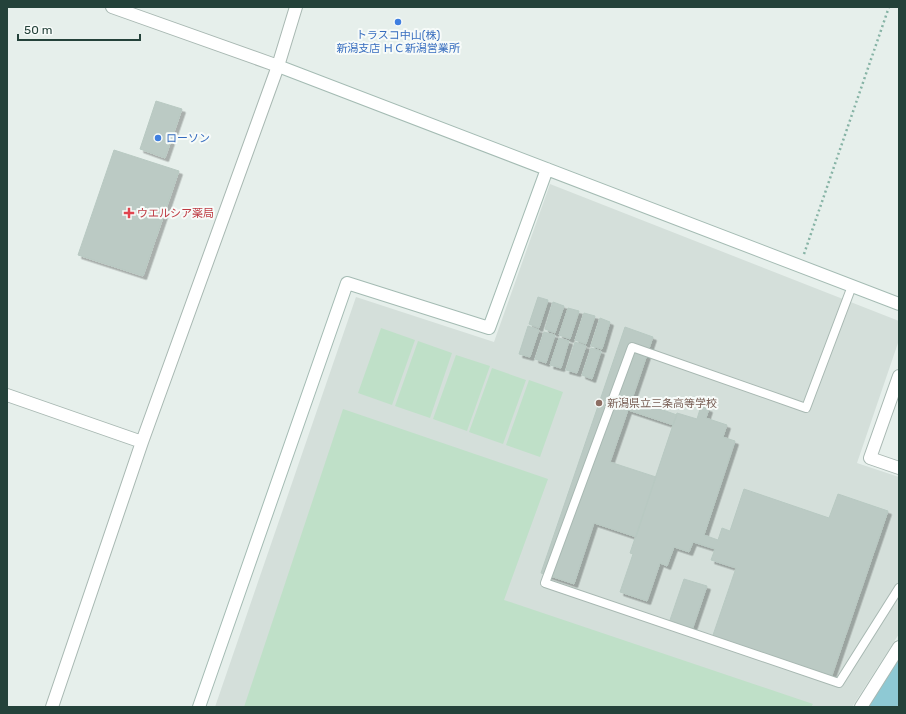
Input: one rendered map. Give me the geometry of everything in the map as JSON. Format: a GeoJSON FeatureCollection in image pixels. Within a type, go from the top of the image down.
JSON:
{"type":"FeatureCollection","features":[{"type":"Feature","properties":{"kind":"street"},"geometry":{"type":"LineString","coordinates":[[112,7],[278,66],[899,304]]}},
{"type":"Feature","properties":{"kind":"street"},"geometry":{"type":"LineString","coordinates":[[52,707],[142,442],[278,66],[296,7]]}},
{"type":"Feature","properties":{"kind":"street"},"geometry":{"type":"LineString","coordinates":[[199,707],[347,283],[489,328],[547,169]]}},
{"type":"Feature","properties":{"kind":"street"},"geometry":{"type":"LineString","coordinates":[[899,376],[870,458],[899,468]]}},
{"type":"Feature","properties":{"kind":"street"},"geometry":{"type":"LineString","coordinates":[[7,396],[142,442]]}},
{"type":"Feature","properties":{"kind":"street"},"geometry":{"type":"LineString","coordinates":[[861,707],[899,647]]}},
{"type":"Feature","properties":{"kind":"lane"},"geometry":{"type":"LineString","coordinates":[[852,286],[806,408],[632,347],[545,583],[839,683],[899,588]]}},
{"type":"Feature","properties":{"kind":"path"},"geometry":{"type":"LineString","coordinates":[[800,265],[889,7]]}},
{"type":"Feature","properties":{"kind":"shaded area","name":"新潟県立三条高等学校"},"geometry":{"type":"Polygon","coordinates":[[[550,184],[899,321],[899,340],[857,463],[899,477],[899,634],[852,707],[215,707],[356,297],[494,342],[550,184]]]}},
{"type":"Feature","properties":{"kind":"green space"},"geometry":{"type":"Polygon","coordinates":[[[381,328],[415,340],[392,405],[358,393],[381,328]]]}},
{"type":"Feature","properties":{"kind":"green space"},"geometry":{"type":"Polygon","coordinates":[[[418,341],[452,353],[430,418],[395,406],[418,341]]]}},
{"type":"Feature","properties":{"kind":"green space"},"geometry":{"type":"Polygon","coordinates":[[[456,355],[490,366],[467,431],[433,419],[456,355]]]}},
{"type":"Feature","properties":{"kind":"green space"},"geometry":{"type":"Polygon","coordinates":[[[492,368],[526,380],[503,444],[469,432],[492,368]]]}},
{"type":"Feature","properties":{"kind":"green space"},"geometry":{"type":"Polygon","coordinates":[[[529,380],[563,392],[540,457],[506,445],[529,380]]]}},
{"type":"Feature","properties":{"kind":"green space"},"geometry":{"type":"Polygon","coordinates":[[[343,409],[548,479],[504,600],[813,704],[811,707],[244,707],[343,409]]]}},
{"type":"Feature","properties":{"kind":"building","name":"ローソン"},"geometry":{"type":"Polygon","coordinates":[[[156,101],[182,109],[165,158],[140,149],[156,101]]]}},
{"type":"Feature","properties":{"kind":"building","name":"ウエルシア薬局"},"geometry":{"type":"Polygon","coordinates":[[[114,150],[179,171],[143,276],[78,255],[114,150]]]}},
{"type":"Feature","properties":{"kind":"building"},"geometry":{"type":"Polygon","coordinates":[[[538,297],[548,300],[539,328],[529,324],[538,297]]]}},
{"type":"Feature","properties":{"kind":"building"},"geometry":{"type":"Polygon","coordinates":[[[553,302],[564,306],[555,333],[545,329],[553,302]]]}},
{"type":"Feature","properties":{"kind":"building"},"geometry":{"type":"Polygon","coordinates":[[[568,308],[579,311],[570,339],[559,335],[568,308]]]}},
{"type":"Feature","properties":{"kind":"building"},"geometry":{"type":"Polygon","coordinates":[[[584,313],[595,316],[586,344],[575,340],[584,313]]]}},
{"type":"Feature","properties":{"kind":"building"},"geometry":{"type":"Polygon","coordinates":[[[600,318],[610,322],[602,349],[591,346],[600,318]]]}},
{"type":"Feature","properties":{"kind":"building"},"geometry":{"type":"Polygon","coordinates":[[[528,326],[539,330],[530,357],[519,354],[528,326]]]}},
{"type":"Feature","properties":{"kind":"building"},"geometry":{"type":"Polygon","coordinates":[[[625,327],[653,337],[632,399],[677,415],[673,425],[628,410],[610,462],[656,477],[636,537],[594,523],[574,584],[541,573],[625,327]]]}},
{"type":"Feature","properties":{"kind":"building"},"geometry":{"type":"Polygon","coordinates":[[[544,332],[555,335],[546,363],[535,359],[544,332]]]}},
{"type":"Feature","properties":{"kind":"building"},"geometry":{"type":"Polygon","coordinates":[[[559,338],[569,341],[561,368],[550,365],[559,338]]]}},
{"type":"Feature","properties":{"kind":"building"},"geometry":{"type":"Polygon","coordinates":[[[575,342],[586,346],[577,373],[566,370],[575,342]]]}},
{"type":"Feature","properties":{"kind":"building"},"geometry":{"type":"Polygon","coordinates":[[[591,348],[601,351],[592,379],[582,375],[591,348]]]}},
{"type":"Feature","properties":{"kind":"building"},"geometry":{"type":"Polygon","coordinates":[[[701,406],[709,409],[706,418],[727,425],[723,437],[735,441],[704,535],[718,540],[722,528],[730,531],[744,489],[829,518],[838,494],[888,511],[831,678],[712,638],[736,568],[711,560],[715,549],[693,542],[689,552],[674,547],[667,566],[660,563],[647,601],[620,592],[633,554],[630,553],[677,413],[697,419],[701,406]]]}},
{"type":"Feature","properties":{"kind":"building"},"geometry":{"type":"Polygon","coordinates":[[[684,579],[707,586],[692,630],[669,623],[684,579]]]}},
{"type":"Feature","properties":{"kind":"waterway"},"geometry":{"type":"LineString","coordinates":[[880,707],[899,676]]}},
{"type":"Feature","properties":{"kind":"place","name":"トラスコ中山(株) 新潟支店 ＨＣ新潟営業所"},"geometry":{"type":"Point","coordinates":[398,22]}},
{"type":"Feature","properties":{"kind":"place","name":"ローソン"},"geometry":{"type":"Point","coordinates":[158,138]}},
{"type":"Feature","properties":{"kind":"place","name":"ウエルシア薬局"},"geometry":{"type":"Point","coordinates":[129,213]}},
{"type":"Feature","properties":{"kind":"place","name":"新潟県立三条高等学校"},"geometry":{"type":"Point","coordinates":[599,403]}}]}
